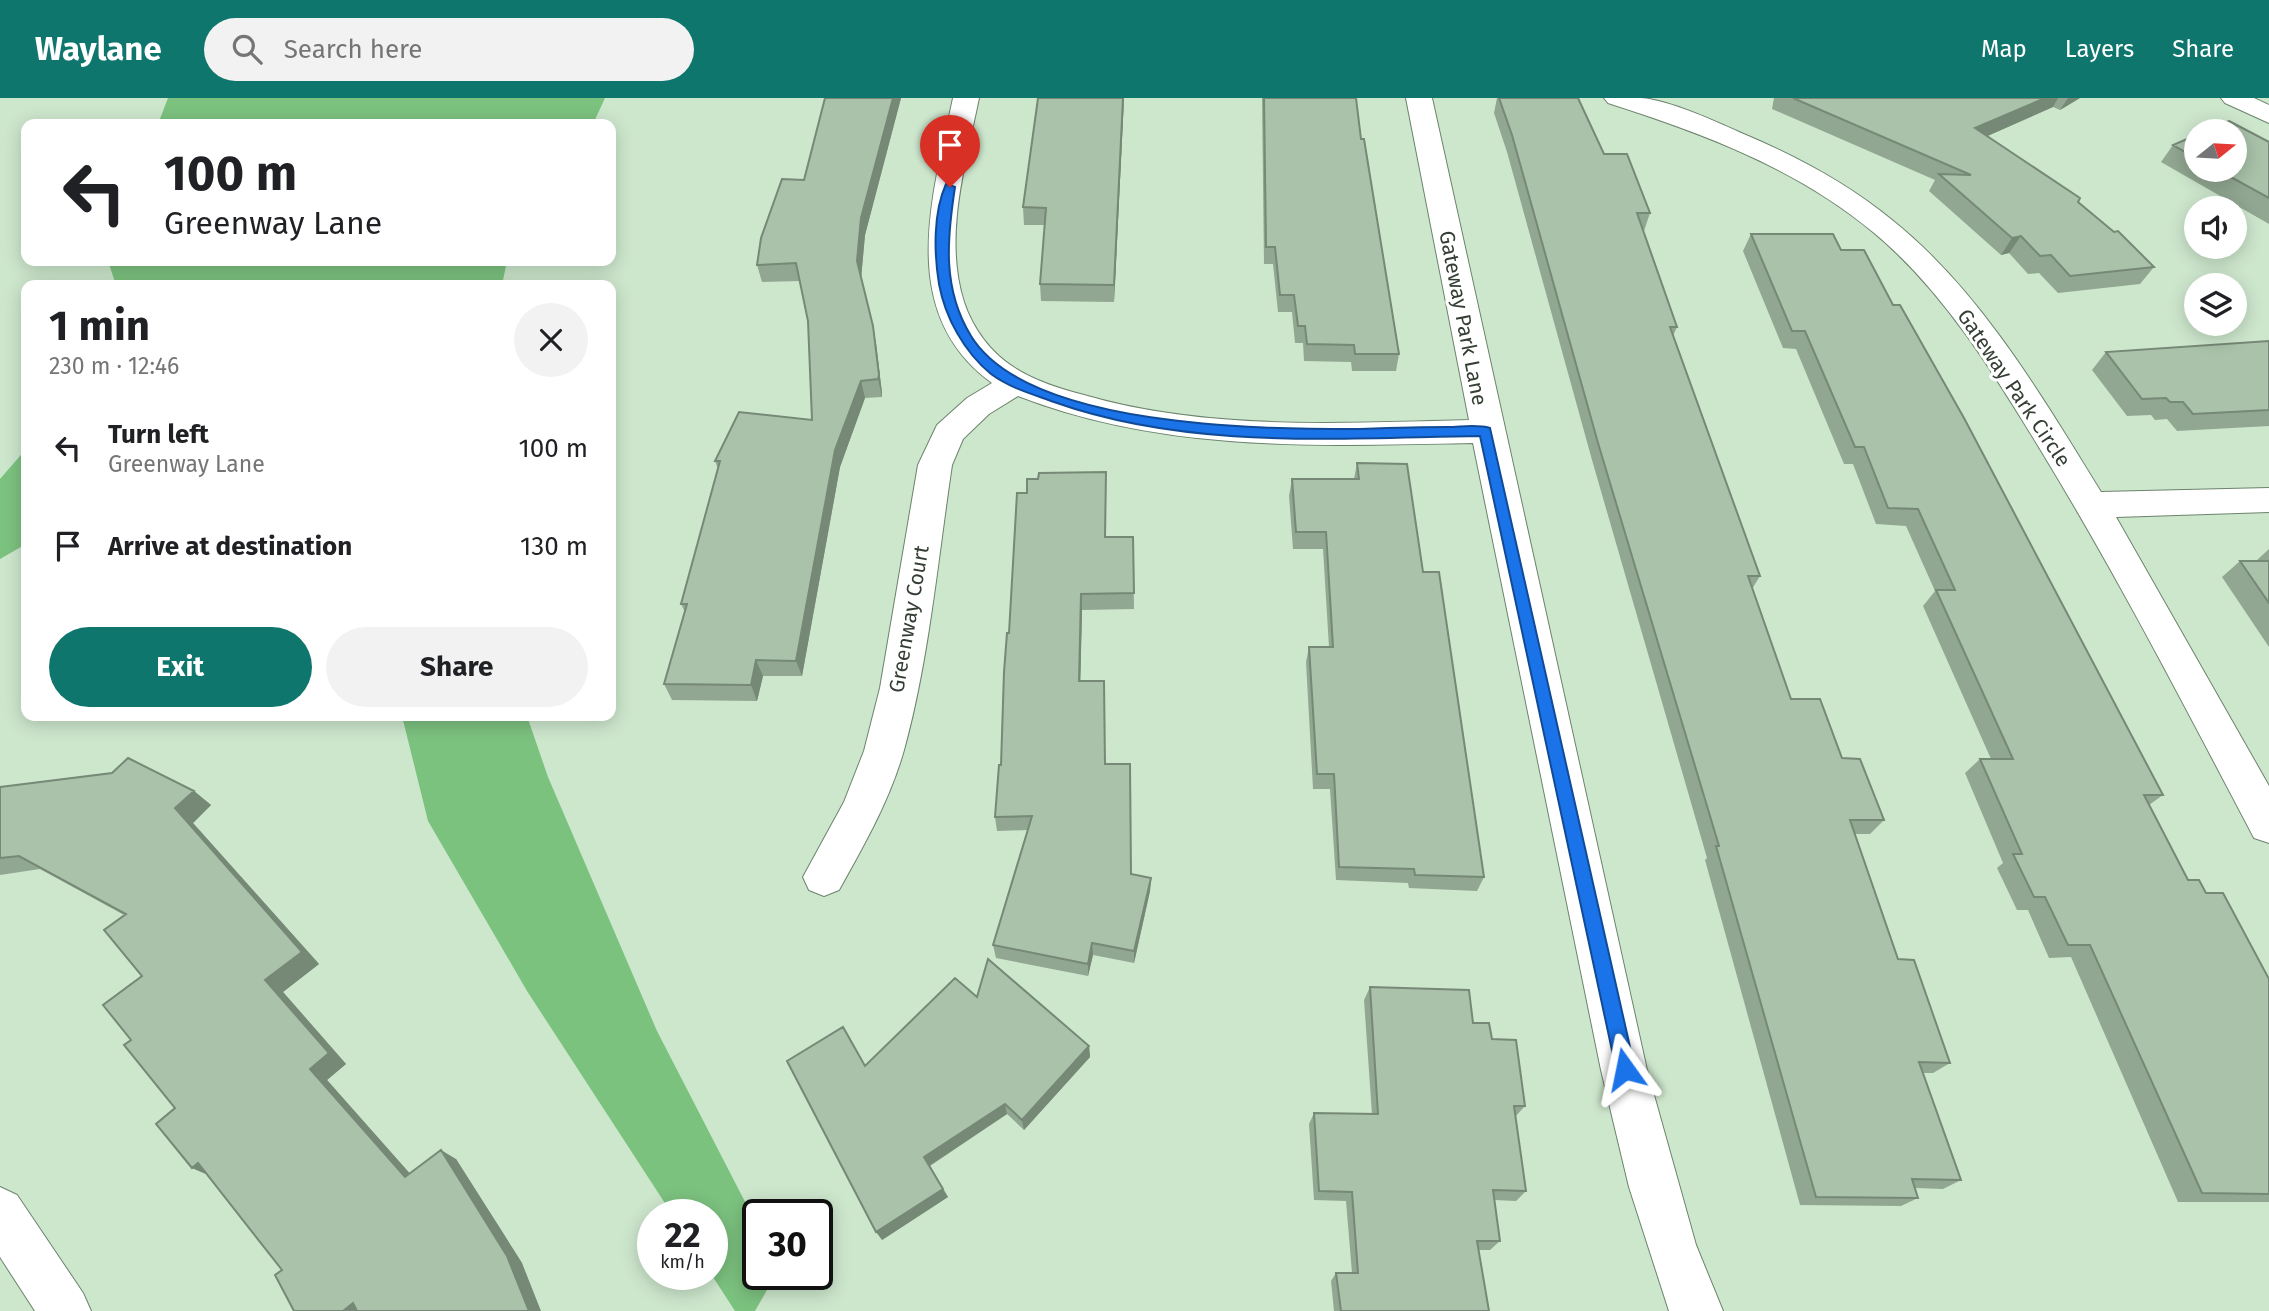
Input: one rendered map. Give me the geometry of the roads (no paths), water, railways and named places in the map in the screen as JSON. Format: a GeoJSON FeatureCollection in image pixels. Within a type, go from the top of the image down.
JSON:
{"type":"FeatureCollection","features":[{"type":"Feature","properties":{"kind":"street"},"geometry":{"type":"LineString","coordinates":[[966,98],[943,228],[941,261],[948,301],[967,339],[995,370],[1016,383],[1093,411],[1157,425],[1211,430],[1354,433],[1486,431]]}},
{"type":"Feature","properties":{"kind":"street","name":"Gateway Park Lane"},"geometry":{"type":"LineString","coordinates":[[1419,98],[1486,431],[1631,1095],[1664,1231],[1691,1302],[1697,1311]]}},
{"type":"Feature","properties":{"kind":"street","name":"Gateway Park Circle"},"geometry":{"type":"LineString","coordinates":[[1617,98],[1711,128],[1760,149],[1805,173],[1882,225],[1924,264],[1979,333],[2093,505],[2269,825]]}},
{"type":"Feature","properties":{"kind":"street"},"geometry":{"type":"LineString","coordinates":[[2234,98],[2269,115]]}},
{"type":"Feature","properties":{"kind":"street","name":"Greenway Court"},"geometry":{"type":"LineString","coordinates":[[824,877],[862,809],[884,751],[899,688],[935,464],[949,433],[978,406],[1016,383]]}},
{"type":"Feature","properties":{"kind":"street"},"geometry":{"type":"LineString","coordinates":[[2093,505],[2269,500]]}},
{"type":"Feature","properties":{"kind":"street"},"geometry":{"type":"LineString","coordinates":[[0,1212],[65,1311]]}}]}
